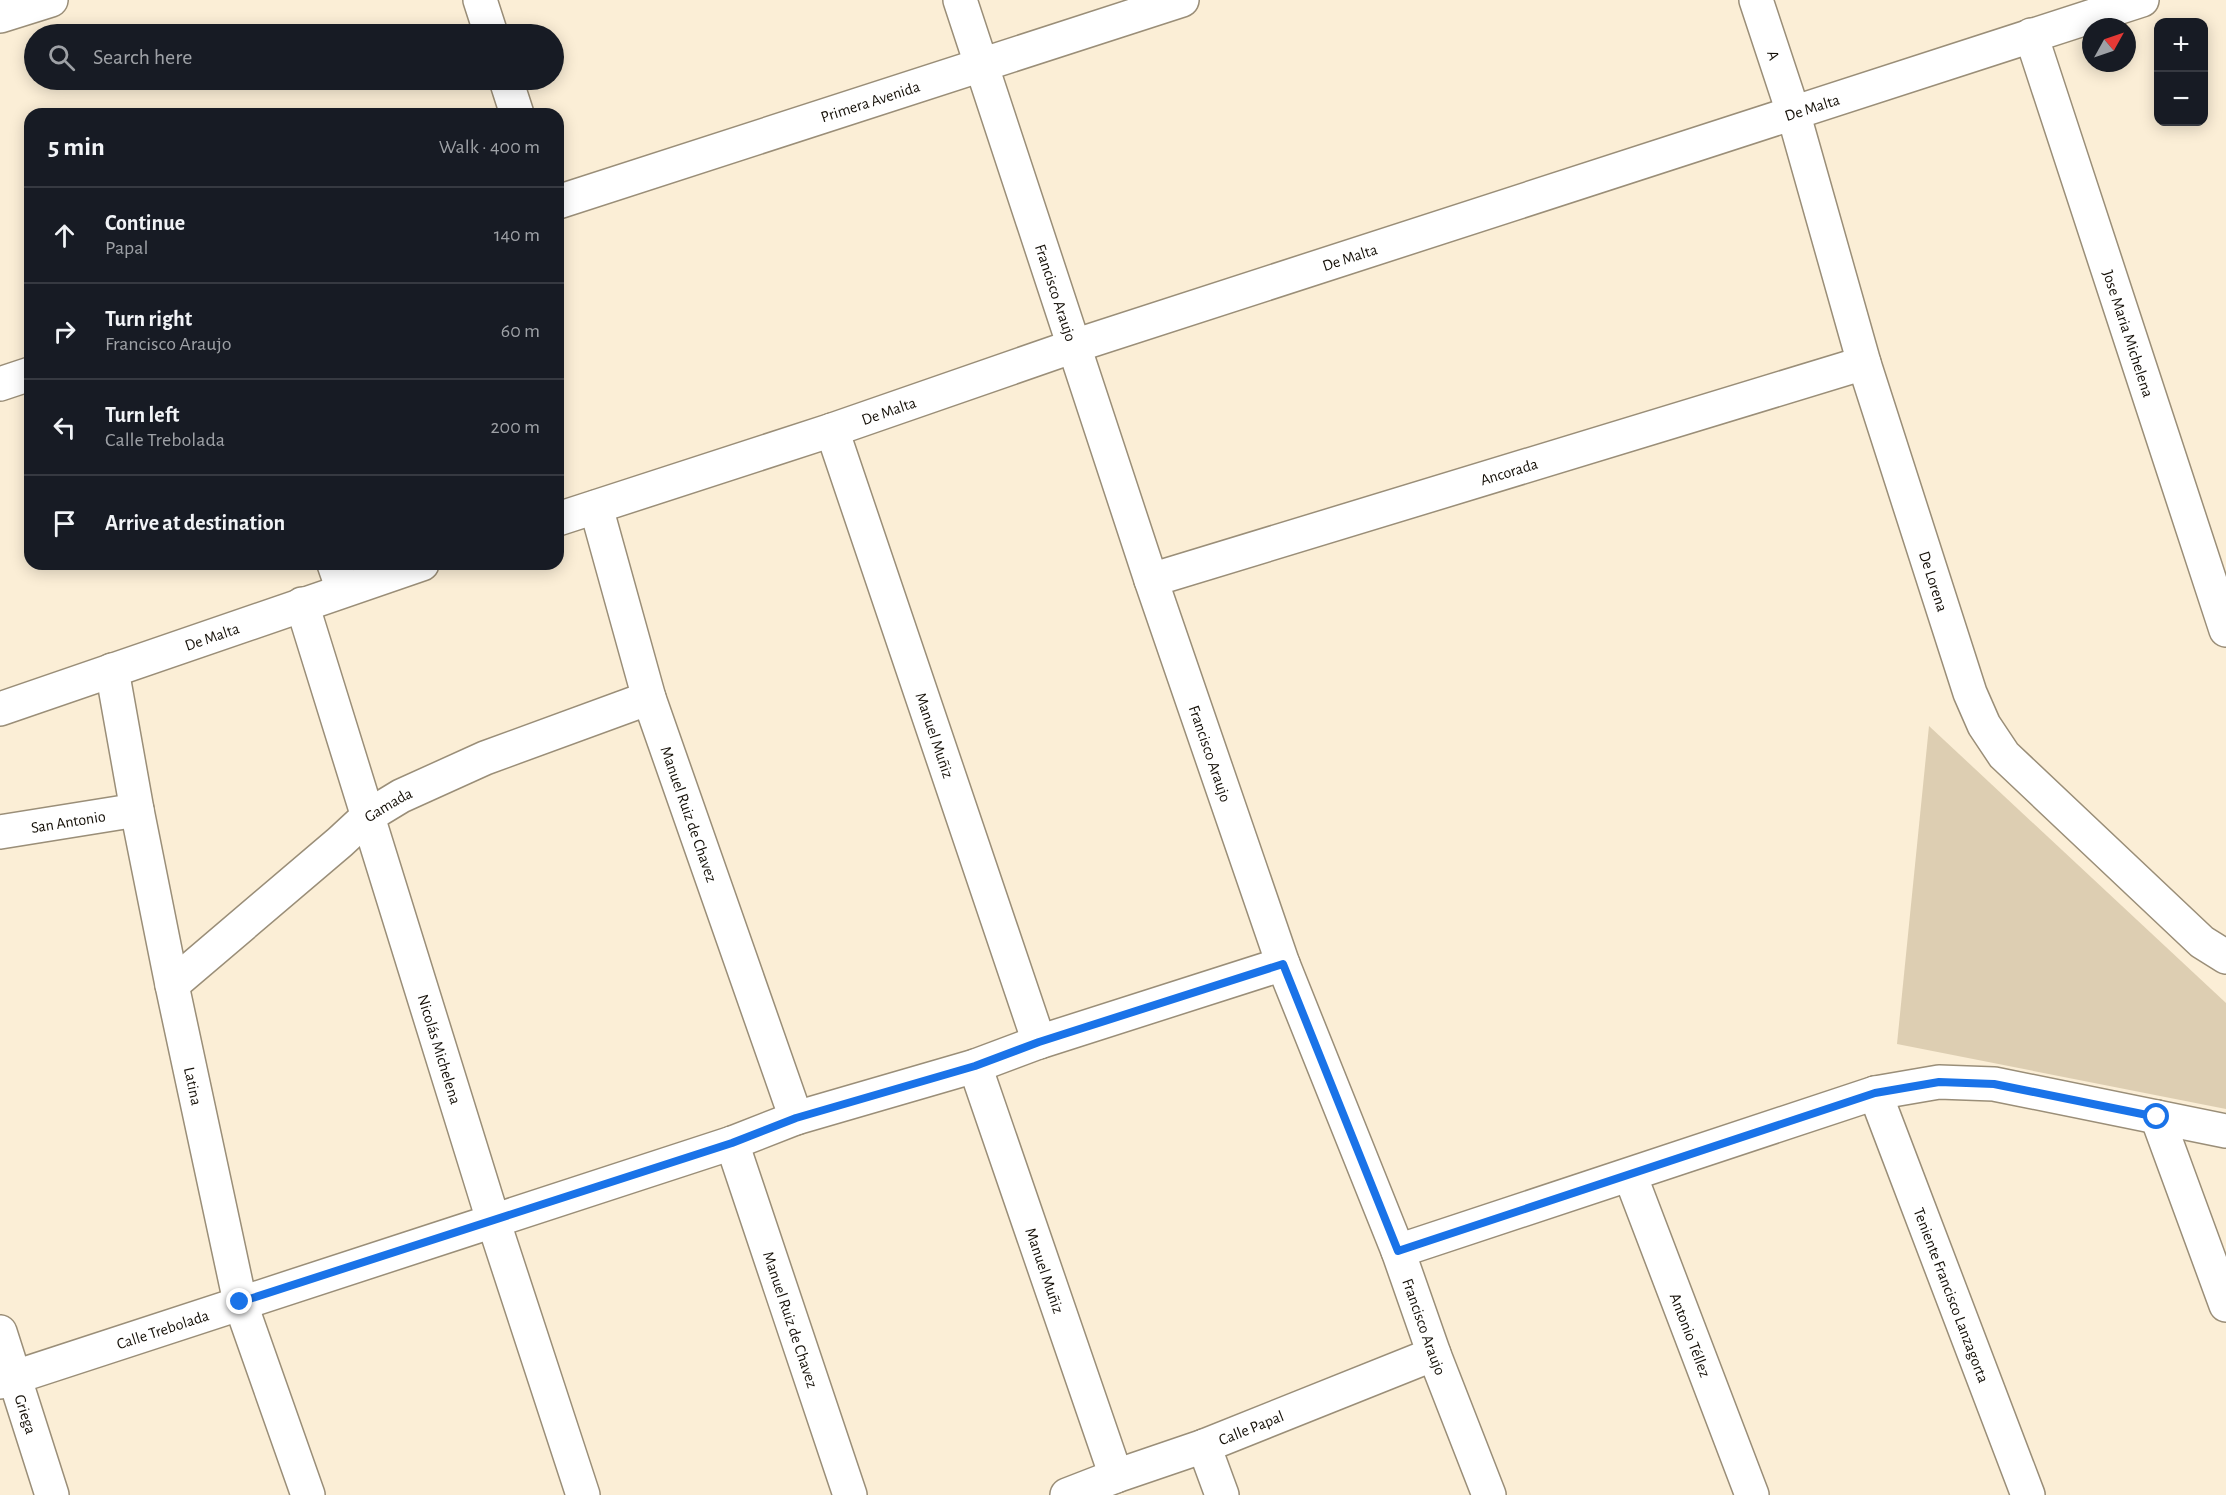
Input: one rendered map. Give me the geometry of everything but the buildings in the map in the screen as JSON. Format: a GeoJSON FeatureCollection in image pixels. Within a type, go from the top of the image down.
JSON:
{"type":"FeatureCollection","features":[{"type":"Feature","properties":{"kind":"street"},"geometry":{"type":"LineString","coordinates":[[0,16],[51,0]]}},
{"type":"Feature","properties":{"kind":"street"},"geometry":{"type":"LineString","coordinates":[[480,0],[488,24]]}},
{"type":"Feature","properties":{"kind":"street","name":"Francisco Araujo"},"geometry":{"type":"LineString","coordinates":[[960,0],[1151,580],[1283,964],[1398,1251],[1434,1354],[1489,1495]]}},
{"type":"Feature","properties":{"kind":"street","name":"Primera Avenida"},"geometry":{"type":"LineString","coordinates":[[564,199],[1182,0]]}},
{"type":"Feature","properties":{"kind":"street","name":"A"},"geometry":{"type":"LineString","coordinates":[[1756,0],[1793,112]]}},
{"type":"Feature","properties":{"kind":"street","name":"De Malta"},"geometry":{"type":"LineString","coordinates":[[564,517],[832,430],[1074,346],[2142,0]]}},
{"type":"Feature","properties":{"kind":"street","name":"Jose Maria Michelena"},"geometry":{"type":"LineString","coordinates":[[2031,35],[2226,630]]}},
{"type":"Feature","properties":{"kind":"street"},"geometry":{"type":"LineString","coordinates":[[509,90],[515,108]]}},
{"type":"Feature","properties":{"kind":"street","name":"De Lorena"},"geometry":{"type":"LineString","coordinates":[[1793,112],[1864,363],[1970,693],[1984,725],[2004,755],[2035,786],[2202,942],[2226,957]]}},
{"type":"Feature","properties":{"kind":"street","name":"Ancorada"},"geometry":{"type":"LineString","coordinates":[[1151,580],[1864,363]]}},
{"type":"Feature","properties":{"kind":"street"},"geometry":{"type":"LineString","coordinates":[[0,384],[24,376]]}},
{"type":"Feature","properties":{"kind":"street","name":"Manuel Muñiz"},"geometry":{"type":"LineString","coordinates":[[832,430],[1039,1042]]}},
{"type":"Feature","properties":{"kind":"street","name":"Manuel Ruiz de Chavez"},"geometry":{"type":"LineString","coordinates":[[596,507],[649,698],[796,1118]]}},
{"type":"Feature","properties":{"kind":"street","name":"De Malta"},"geometry":{"type":"LineString","coordinates":[[0,709],[302,604],[339,577],[384,570]]}},
{"type":"Feature","properties":{"kind":"street","name":"Nicolás Michelena"},"geometry":{"type":"LineString","coordinates":[[302,604],[493,1220],[583,1495]]}},
{"type":"Feature","properties":{"kind":"street","name":"Latina"},"geometry":{"type":"LineString","coordinates":[[112,670],[172,985],[240,1302],[308,1495]]}},
{"type":"Feature","properties":{"kind":"street","name":"Gamada"},"geometry":{"type":"LineString","coordinates":[[172,985],[368,816],[401,796],[485,758],[649,698]]}},
{"type":"Feature","properties":{"kind":"street","name":"San Antonio"},"geometry":{"type":"LineString","coordinates":[[0,832],[137,810]]}},
{"type":"Feature","properties":{"kind":"street","name":"Calle Trebolada"},"geometry":{"type":"LineString","coordinates":[[7,1380],[732,1143],[796,1118],[975,1066],[1039,1042],[1283,964]]}},
{"type":"Feature","properties":{"kind":"street","name":"Manuel Muñiz"},"geometry":{"type":"LineString","coordinates":[[975,1066],[1116,1476]]}},
{"type":"Feature","properties":{"kind":"street"},"geometry":{"type":"LineString","coordinates":[[1398,1251],[1875,1093],[1939,1082],[1994,1084],[2226,1131]]}},
{"type":"Feature","properties":{"kind":"street","name":"Teniente Francisco Lanzagorta"},"geometry":{"type":"LineString","coordinates":[[1875,1093],[2028,1495]]}},
{"type":"Feature","properties":{"kind":"street"},"geometry":{"type":"LineString","coordinates":[[2157,1117],[2226,1305]]}},
{"type":"Feature","properties":{"kind":"street","name":"Manuel Ruiz de Chavez"},"geometry":{"type":"LineString","coordinates":[[732,1143],[850,1495]]}},
{"type":"Feature","properties":{"kind":"street","name":"Antonio Téllez"},"geometry":{"type":"LineString","coordinates":[[1630,1175],[1752,1495]]}},
{"type":"Feature","properties":{"kind":"street","name":"Griega"},"geometry":{"type":"LineString","coordinates":[[0,1332],[7,1380],[52,1495]]}},
{"type":"Feature","properties":{"kind":"street","name":"Calle Papal"},"geometry":{"type":"LineString","coordinates":[[1067,1495],[1204,1446],[1434,1354]]}},
{"type":"Feature","properties":{"kind":"street"},"geometry":{"type":"LineString","coordinates":[[1204,1446],[1222,1495]]}},
{"type":"Feature","properties":{"kind":"shaded area"},"geometry":{"type":"Polygon","coordinates":[[[1929,726],[2226,1003],[2226,1109],[1897,1044],[1929,726]]]}},
{"type":"Feature","properties":{"kind":"route"},"geometry":{"type":"LineString","coordinates":[[240,1302],[732,1143],[796,1118],[975,1066],[1039,1042],[1283,964],[1398,1251],[1875,1093],[1939,1082],[1994,1084],[2157,1117]]}}]}
